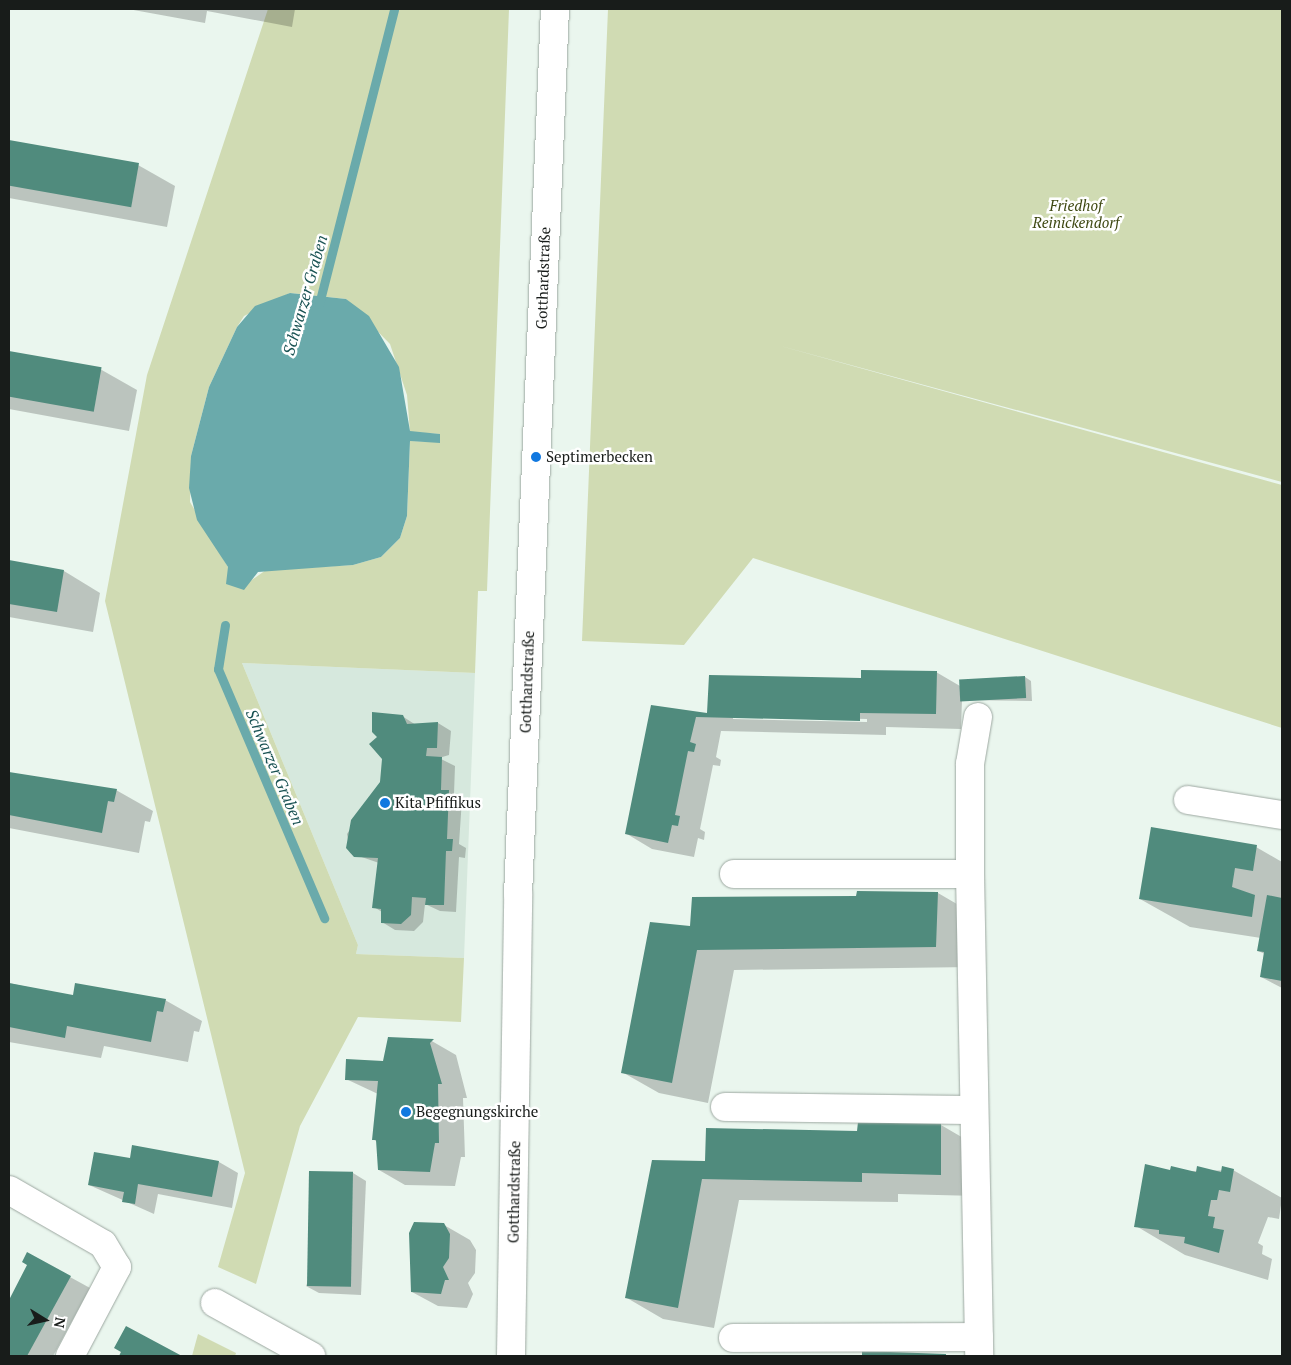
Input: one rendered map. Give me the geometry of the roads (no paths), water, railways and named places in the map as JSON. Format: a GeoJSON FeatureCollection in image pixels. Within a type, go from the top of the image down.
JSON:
{"type":"FeatureCollection","features":[{"type":"Feature","properties":{"kind":"main road","name":"Gotthardstraße"},"geometry":{"type":"LineString","coordinates":[[511,1356],[518,895],[555,9]]}},
{"type":"Feature","properties":{"kind":"main road"},"geometry":{"type":"LineString","coordinates":[[733,1338],[979,1347],[970,874],[970,764],[978,717]]}},
{"type":"Feature","properties":{"kind":"main road"},"geometry":{"type":"LineString","coordinates":[[1188,800],[1282,815]]}},
{"type":"Feature","properties":{"kind":"main road"},"geometry":{"type":"LineString","coordinates":[[734,874],[970,874]]}},
{"type":"Feature","properties":{"kind":"main road"},"geometry":{"type":"LineString","coordinates":[[725,1107],[974,1110]]}},
{"type":"Feature","properties":{"kind":"main road"},"geometry":{"type":"LineString","coordinates":[[9,1190],[103,1244],[117,1267],[70,1356]]}},
{"type":"Feature","properties":{"kind":"main road"},"geometry":{"type":"LineString","coordinates":[[215,1303],[311,1356]]}},
{"type":"Feature","properties":{"kind":"water"},"geometry":{"type":"Polygon","coordinates":[[[290,293],[346,299],[369,316],[399,367],[410,431],[440,434],[440,443],[410,441],[407,516],[400,538],[381,557],[353,565],[258,572],[244,590],[226,584],[228,567],[197,520],[189,488],[191,456],[209,387],[237,327],[255,306],[290,293]]]}},
{"type":"Feature","properties":{"kind":"waterway","name":"Schwarzer Graben"},"geometry":{"type":"LineString","coordinates":[[319,304],[394,9]]}},
{"type":"Feature","properties":{"kind":"waterway","name":"Schwarzer Graben"},"geometry":{"type":"LineString","coordinates":[[225,625],[218,669],[324,918]]}},
{"type":"Feature","properties":{"kind":"place","name":"Septimerbecken"},"geometry":{"type":"Point","coordinates":[536,457]}},
{"type":"Feature","properties":{"kind":"place","name":"Kita Pfiffikus"},"geometry":{"type":"Point","coordinates":[385,803]}},
{"type":"Feature","properties":{"kind":"place","name":"Begegnungskirche"},"geometry":{"type":"Point","coordinates":[406,1112]}},
{"type":"Feature","properties":{"kind":"park label","name":"Friedhof Reinickendorf"},"geometry":{"type":"Point","coordinates":[1076,214]}}]}
